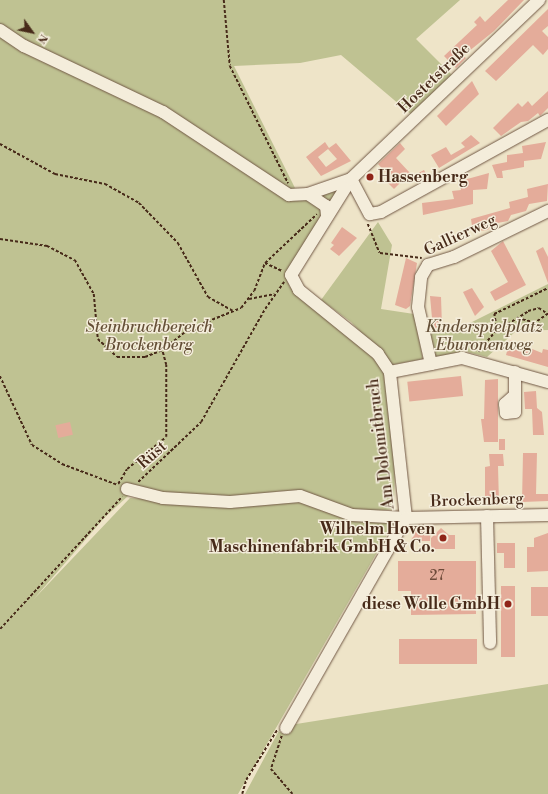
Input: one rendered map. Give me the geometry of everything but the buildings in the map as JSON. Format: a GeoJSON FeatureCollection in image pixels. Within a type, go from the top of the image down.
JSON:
{"type":"FeatureCollection","features":[{"type":"Feature","properties":{"kind":"street","name":"Hostetstraße"},"geometry":{"type":"LineString","coordinates":[[291,275],[327,211],[351,178],[539,0]]}},
{"type":"Feature","properties":{"kind":"street"},"geometry":{"type":"LineString","coordinates":[[0,30],[24,46],[163,112],[281,191],[295,195],[308,194],[327,211]]}},
{"type":"Feature","properties":{"kind":"street"},"geometry":{"type":"LineString","coordinates":[[351,178],[370,214],[381,212],[548,120]]}},
{"type":"Feature","properties":{"kind":"street","name":"Hostetstraße"},"geometry":{"type":"LineString","coordinates":[[308,194],[351,178]]}},
{"type":"Feature","properties":{"kind":"street","name":"Gallierweg"},"geometry":{"type":"LineString","coordinates":[[431,364],[418,307],[421,277],[428,265],[454,257],[548,211]]}},
{"type":"Feature","properties":{"kind":"street","name":"Am Dolomitbruch"},"geometry":{"type":"LineString","coordinates":[[291,275],[299,290],[378,354],[390,372],[406,518]]}},
{"type":"Feature","properties":{"kind":"street"},"geometry":{"type":"LineString","coordinates":[[390,372],[462,358],[548,382]]}},
{"type":"Feature","properties":{"kind":"street"},"geometry":{"type":"LineString","coordinates":[[514,396],[515,372]]}},
{"type":"Feature","properties":{"kind":"street","name":"Brockenberg"},"geometry":{"type":"LineString","coordinates":[[124,488],[163,498],[230,502],[300,496],[352,515],[406,518],[548,515]]}},
{"type":"Feature","properties":{"kind":"street"},"geometry":{"type":"LineString","coordinates":[[487,516],[490,643]]}},
{"type":"Feature","properties":{"kind":"street"},"geometry":{"type":"LineString","coordinates":[[283,726],[406,518]]}},
{"type":"Feature","properties":{"kind":"path"},"geometry":{"type":"LineString","coordinates":[[224,0],[230,66],[295,195]]}},
{"type":"Feature","properties":{"kind":"path"},"geometry":{"type":"LineString","coordinates":[[0,144],[55,174],[105,184],[139,203],[178,243],[208,297],[233,311]]}},
{"type":"Feature","properties":{"kind":"path"},"geometry":{"type":"LineString","coordinates":[[249,298],[265,263],[327,211]]}},
{"type":"Feature","properties":{"kind":"path"},"geometry":{"type":"LineString","coordinates":[[370,214],[368,222],[380,253],[421,256],[428,265]]}},
{"type":"Feature","properties":{"kind":"path"},"geometry":{"type":"LineString","coordinates":[[0,239],[47,246],[75,260],[94,294],[98,339],[117,356],[145,357],[162,350],[189,329],[233,311],[249,298],[269,292],[274,294]]}},
{"type":"Feature","properties":{"kind":"path"},"geometry":{"type":"LineString","coordinates":[[265,263],[291,275]]}},
{"type":"Feature","properties":{"kind":"path","name":"Rüst"},"geometry":{"type":"LineString","coordinates":[[1,628],[124,488],[201,422],[274,294],[291,275]]}},
{"type":"Feature","properties":{"kind":"path"},"geometry":{"type":"LineString","coordinates":[[497,331],[493,312],[548,288]]}},
{"type":"Feature","properties":{"kind":"path"},"geometry":{"type":"LineString","coordinates":[[474,361],[497,331],[519,319],[534,308],[548,314],[535,323],[519,319]]}},
{"type":"Feature","properties":{"kind":"path"},"geometry":{"type":"LineString","coordinates":[[0,376],[32,445],[62,464],[124,488],[126,469],[137,464],[166,436],[166,365],[162,350]]}},
{"type":"Feature","properties":{"kind":"path"},"geometry":{"type":"LineString","coordinates":[[242,794],[246,780],[283,726]]}},
{"type":"Feature","properties":{"kind":"path"},"geometry":{"type":"LineString","coordinates":[[283,726],[274,752],[271,769],[293,794]]}},
{"type":"Feature","properties":{"kind":"green space","name":"Steinbruchbereich Brockenberg"},"geometry":{"type":"Polygon","coordinates":[[[0,0],[460,0],[416,39],[454,77],[413,116],[341,55],[300,63],[234,66],[295,188],[290,199],[346,185],[349,191],[289,286],[366,346],[381,363],[386,378],[395,467],[394,509],[361,513],[303,494],[282,491],[241,497],[163,495],[141,490],[139,486],[105,517],[33,600],[130,498],[241,505],[301,499],[363,521],[395,521],[238,794],[0,794],[0,0]]]}},
{"type":"Feature","properties":{"kind":"green space"},"geometry":{"type":"Polygon","coordinates":[[[378,222],[392,245],[381,309],[414,314],[423,359],[392,365],[351,322],[321,300],[378,222]]]}},
{"type":"Feature","properties":{"kind":"green space","name":"Kinderspielplatz Eburonenweg"},"geometry":{"type":"Polygon","coordinates":[[[548,284],[548,330],[516,331],[487,357],[463,351],[433,360],[428,334],[458,329],[548,284]]]}},
{"type":"Feature","properties":{"kind":"green space"},"geometry":{"type":"Polygon","coordinates":[[[548,684],[548,794],[245,794],[282,725],[279,732],[287,731],[290,725],[548,684]]]}},
{"type":"Feature","properties":{"kind":"place","name":"Hassenberg"},"geometry":{"type":"Point","coordinates":[370,177]}},
{"type":"Feature","properties":{"kind":"place","name":"Wilhelm Hoven Maschinenfabrik GmbH & Co."},"geometry":{"type":"Point","coordinates":[443,538]}},
{"type":"Feature","properties":{"kind":"place","name":"diese Wolle GmbH"},"geometry":{"type":"Point","coordinates":[508,604]}}]}
